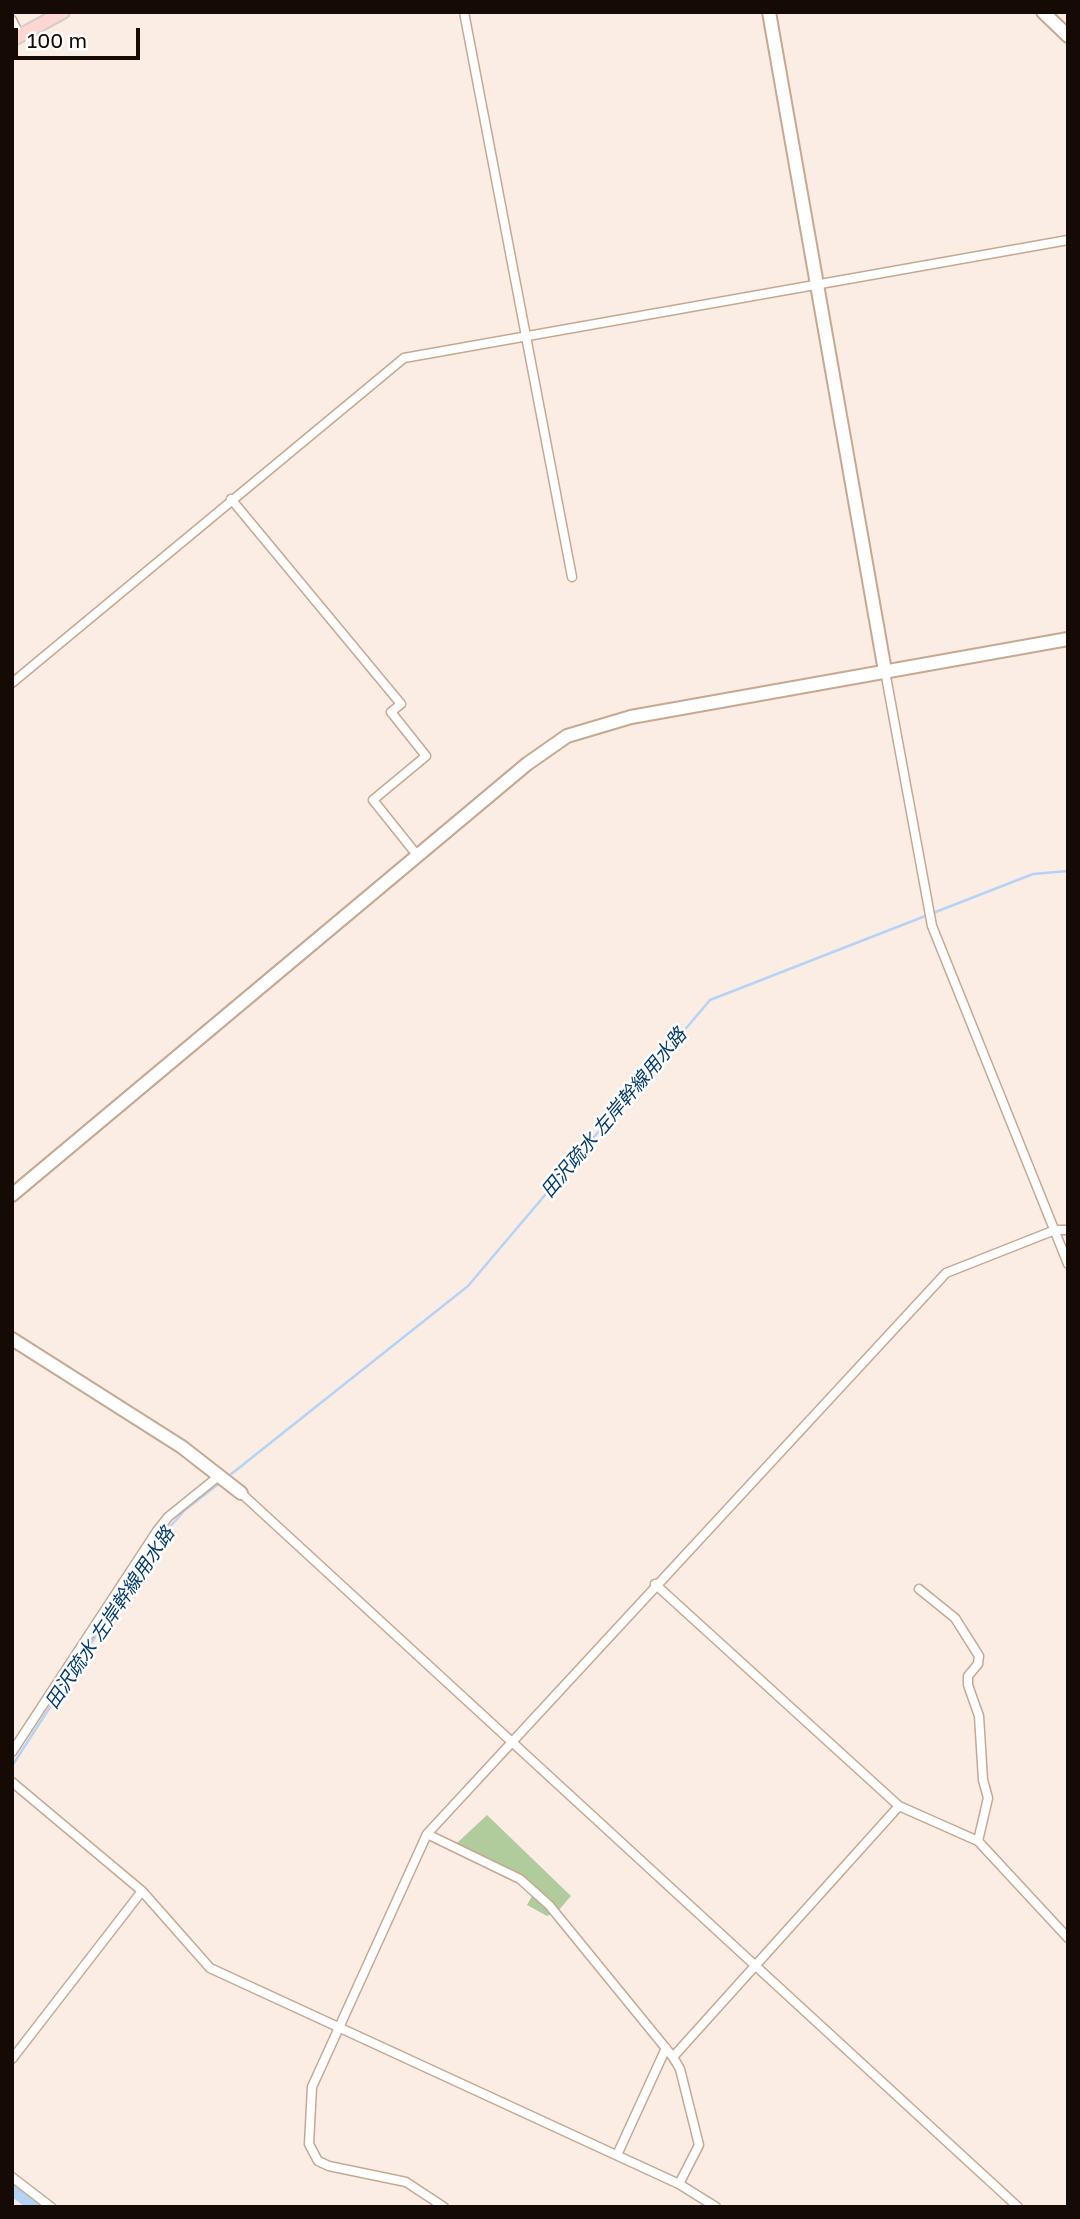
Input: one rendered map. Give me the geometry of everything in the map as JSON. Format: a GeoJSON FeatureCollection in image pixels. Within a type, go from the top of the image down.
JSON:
{"type":"FeatureCollection","features":[{"type":"Feature","properties":{"kind":"main road"},"geometry":{"type":"LineString","coordinates":[[16,38],[63,12]]}},
{"type":"Feature","properties":{"kind":"street"},"geometry":{"type":"LineString","coordinates":[[464,12],[572,578]]}},
{"type":"Feature","properties":{"kind":"street"},"geometry":{"type":"LineString","coordinates":[[769,12],[931,922],[1068,1264]]}},
{"type":"Feature","properties":{"kind":"street"},"geometry":{"type":"LineString","coordinates":[[1043,12],[1068,36]]}},
{"type":"Feature","properties":{"kind":"street"},"geometry":{"type":"LineString","coordinates":[[12,20],[16,38]]}},
{"type":"Feature","properties":{"kind":"street"},"geometry":{"type":"LineString","coordinates":[[12,683],[396,362],[413,356],[524,335],[1068,240]]}},
{"type":"Feature","properties":{"kind":"street"},"geometry":{"type":"LineString","coordinates":[[231,499],[401,704],[391,712],[426,756],[373,800],[416,855]]}},
{"type":"Feature","properties":{"kind":"street"},"geometry":{"type":"LineString","coordinates":[[12,1195],[416,855],[527,764],[567,736],[631,717],[1068,639]]}},
{"type":"Feature","properties":{"kind":"street"},"geometry":{"type":"LineString","coordinates":[[444,2207],[406,2182],[318,2161],[309,2144],[309,2098],[427,1834],[946,1273],[1055,1230],[1068,1230]]}},
{"type":"Feature","properties":{"kind":"street"},"geometry":{"type":"LineString","coordinates":[[12,1339],[220,1475],[241,1493],[1017,2207]]}},
{"type":"Feature","properties":{"kind":"street"},"geometry":{"type":"LineString","coordinates":[[12,1752],[157,1531],[168,1517],[220,1475]]}},
{"type":"Feature","properties":{"kind":"street"},"geometry":{"type":"LineString","coordinates":[[656,1584],[898,1805],[978,1841],[1068,1938]]}},
{"type":"Feature","properties":{"kind":"street"},"geometry":{"type":"LineString","coordinates":[[919,1589],[955,1618],[979,1656],[978,1664],[968,1676],[968,1685],[979,1716],[983,1780],[988,1798],[978,1841]]}},
{"type":"Feature","properties":{"kind":"street"},"geometry":{"type":"LineString","coordinates":[[12,1782],[142,1891],[210,1968],[680,2184],[716,2207]]}},
{"type":"Feature","properties":{"kind":"street"},"geometry":{"type":"LineString","coordinates":[[673,2057],[898,1805]]}},
{"type":"Feature","properties":{"kind":"street"},"geometry":{"type":"LineString","coordinates":[[427,1834],[520,1879],[550,1905],[673,2057],[680,2068],[699,2145],[680,2184]]}},
{"type":"Feature","properties":{"kind":"street"},"geometry":{"type":"LineString","coordinates":[[12,2059],[142,1891]]}},
{"type":"Feature","properties":{"kind":"street"},"geometry":{"type":"LineString","coordinates":[[617,2155],[666,2048]]}},
{"type":"Feature","properties":{"kind":"street"},"geometry":{"type":"LineString","coordinates":[[12,2177],[51,2207]]}},
{"type":"Feature","properties":{"kind":"green space"},"geometry":{"type":"Polygon","coordinates":[[[487,1815],[571,1896],[558,1911],[547,1916],[527,1905],[533,1894],[474,1858],[457,1843],[487,1815]]]}},
{"type":"Feature","properties":{"kind":"waterway","name":"田沢疏水 左岸幹線用水路"},"geometry":{"type":"LineString","coordinates":[[230,1475],[468,1286],[710,1000],[1033,874],[1068,871]]}},
{"type":"Feature","properties":{"kind":"waterway","name":"田沢疏水 左岸幹線用水路"},"geometry":{"type":"LineString","coordinates":[[12,1766],[157,1541],[185,1510],[221,1482]]}},
{"type":"Feature","properties":{"kind":"waterway"},"geometry":{"type":"LineString","coordinates":[[12,2187],[38,2207]]}}]}
